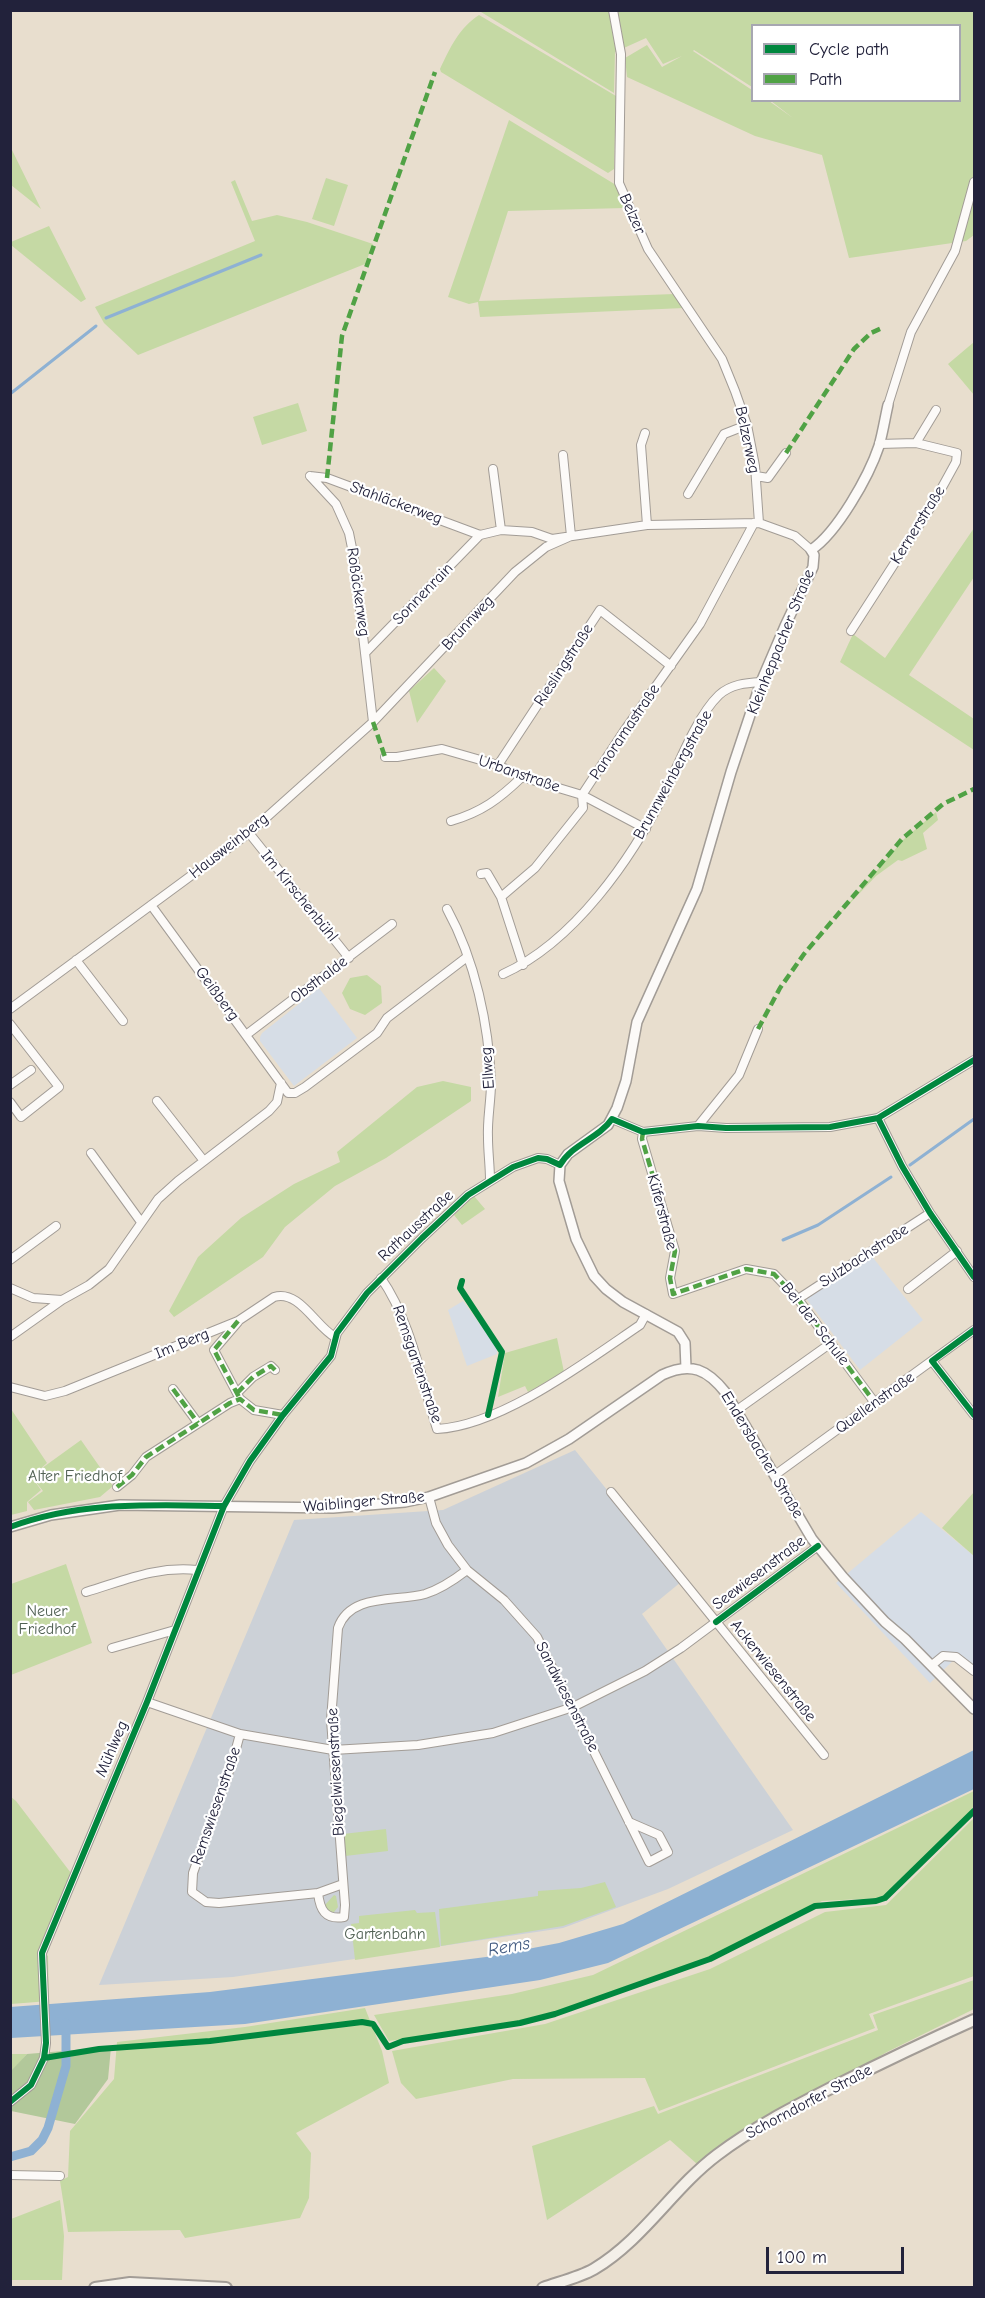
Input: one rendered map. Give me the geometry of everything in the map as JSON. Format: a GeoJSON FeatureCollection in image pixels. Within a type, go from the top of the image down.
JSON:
{"type":"FeatureCollection","features":[{"type":"Feature","properties":{"kind":"main road","name":"Schorndorfer Straße"},"geometry":{"type":"LineString","coordinates":[[543,2288],[593,2269],[618,2251],[684,2183],[716,2156],[752,2131],[786,2111],[911,2048],[975,2020]]}},
{"type":"Feature","properties":{"kind":"main road"},"geometry":{"type":"LineString","coordinates":[[95,2288],[130,2283],[226,2288]]}},
{"type":"Feature","properties":{"kind":"street","name":"Belzer"},"geometry":{"type":"LineString","coordinates":[[613,10],[621,54],[619,183],[648,249],[722,359]]}},
{"type":"Feature","properties":{"kind":"street","name":"Kleinheppacher Straße"},"geometry":{"type":"LineString","coordinates":[[612,1119],[626,1081],[637,1022],[697,889],[731,772],[761,682],[813,567],[814,555],[811,550],[824,541],[870,469],[911,332],[955,251],[975,182]]}},
{"type":"Feature","properties":{"kind":"street","name":"Belzerweg"},"geometry":{"type":"LineString","coordinates":[[722,359],[747,425],[756,476],[756,523]]}},
{"type":"Feature","properties":{"kind":"street"},"geometry":{"type":"LineString","coordinates":[[916,443],[936,410]]}},
{"type":"Feature","properties":{"kind":"street"},"geometry":{"type":"LineString","coordinates":[[688,494],[724,434],[747,425]]}},
{"type":"Feature","properties":{"kind":"street"},"geometry":{"type":"LineString","coordinates":[[645,433],[641,445],[647,525]]}},
{"type":"Feature","properties":{"kind":"street","name":"Kernerstraße"},"geometry":{"type":"LineString","coordinates":[[851,631],[934,502],[956,462],[957,453],[916,443],[879,444]]}},
{"type":"Feature","properties":{"kind":"street"},"geometry":{"type":"LineString","coordinates":[[756,476],[768,478],[786,453]]}},
{"type":"Feature","properties":{"kind":"street"},"geometry":{"type":"LineString","coordinates":[[563,454],[571,536]]}},
{"type":"Feature","properties":{"kind":"street"},"geometry":{"type":"LineString","coordinates":[[493,469],[501,530]]}},
{"type":"Feature","properties":{"kind":"street","name":"Stahläckerweg"},"geometry":{"type":"LineString","coordinates":[[310,476],[336,481],[480,535]]}},
{"type":"Feature","properties":{"kind":"street","name":"Roßäckerweg"},"geometry":{"type":"LineString","coordinates":[[310,476],[336,504],[351,541],[374,722]]}},
{"type":"Feature","properties":{"kind":"street"},"geometry":{"type":"LineString","coordinates":[[333,500],[336,481]]}},
{"type":"Feature","properties":{"kind":"street","name":"Brunnweg"},"geometry":{"type":"LineString","coordinates":[[480,535],[501,530],[532,532],[552,539],[647,525],[756,523],[795,536],[811,550]]}},
{"type":"Feature","properties":{"kind":"street","name":"Panoramastraße"},"geometry":{"type":"LineString","coordinates":[[501,897],[535,868],[583,808],[582,795],[700,624],[756,523]]}},
{"type":"Feature","properties":{"kind":"street","name":"Sonnenrain"},"geometry":{"type":"LineString","coordinates":[[366,652],[480,535]]}},
{"type":"Feature","properties":{"kind":"street","name":"Brunnweg"},"geometry":{"type":"LineString","coordinates":[[374,722],[515,572],[546,547],[571,536]]}},
{"type":"Feature","properties":{"kind":"street","name":"Rieslingstraße"},"geometry":{"type":"LineString","coordinates":[[498,765],[600,610],[670,666]]}},
{"type":"Feature","properties":{"kind":"street","name":"Brunnweinbergstraße"},"geometry":{"type":"LineString","coordinates":[[502,974],[523,965],[563,934],[598,895],[646,829],[704,715],[719,695],[736,685],[761,682]]}},
{"type":"Feature","properties":{"kind":"street","name":"Hausweinberg"},"geometry":{"type":"LineString","coordinates":[[10,1009],[249,834],[374,722]]}},
{"type":"Feature","properties":{"kind":"street","name":"Urbanstraße"},"geometry":{"type":"LineString","coordinates":[[385,757],[442,749],[498,765],[522,777],[582,795],[646,829]]}},
{"type":"Feature","properties":{"kind":"street"},"geometry":{"type":"LineString","coordinates":[[451,821],[472,815],[500,798],[522,777]]}},
{"type":"Feature","properties":{"kind":"street","name":"Im Kirschenbühl"},"geometry":{"type":"LineString","coordinates":[[249,834],[349,958]]}},
{"type":"Feature","properties":{"kind":"street"},"geometry":{"type":"LineString","coordinates":[[481,874],[487,873],[501,897],[523,965]]}},
{"type":"Feature","properties":{"kind":"street","name":"Geißberg"},"geometry":{"type":"LineString","coordinates":[[152,905],[281,1083]]}},
{"type":"Feature","properties":{"kind":"street","name":"Ellweg"},"geometry":{"type":"LineString","coordinates":[[447,909],[458,928],[478,992],[487,1045],[491,1083],[488,1138],[490,1180]]}},
{"type":"Feature","properties":{"kind":"street","name":"Obsthalde"},"geometry":{"type":"LineString","coordinates":[[246,1035],[392,924]]}},
{"type":"Feature","properties":{"kind":"street"},"geometry":{"type":"LineString","coordinates":[[281,1083],[288,1093],[305,1087],[377,1033],[387,1018],[467,957]]}},
{"type":"Feature","properties":{"kind":"street"},"geometry":{"type":"LineString","coordinates":[[76,960],[123,1021]]}},
{"type":"Feature","properties":{"kind":"street"},"geometry":{"type":"LineString","coordinates":[[10,1024],[59,1088],[21,1117],[10,1102]]}},
{"type":"Feature","properties":{"kind":"street"},"geometry":{"type":"LineString","coordinates":[[698,1126],[739,1074],[758,1029]]}},
{"type":"Feature","properties":{"kind":"street"},"geometry":{"type":"LineString","coordinates":[[686,1368],[685,1343],[681,1336],[673,1328],[613,1295],[590,1268],[576,1239],[559,1181],[560,1165],[568,1154],[592,1138],[612,1119],[643,1132],[698,1126],[830,1127],[878,1118],[975,1060]]}},
{"type":"Feature","properties":{"kind":"street"},"geometry":{"type":"LineString","coordinates":[[10,1085],[31,1070]]}},
{"type":"Feature","properties":{"kind":"street"},"geometry":{"type":"LineString","coordinates":[[10,1337],[62,1300],[89,1285],[109,1269],[158,1199],[270,1111],[277,1102],[281,1083]]}},
{"type":"Feature","properties":{"kind":"street"},"geometry":{"type":"LineString","coordinates":[[158,1101],[204,1161]]}},
{"type":"Feature","properties":{"kind":"street"},"geometry":{"type":"LineString","coordinates":[[878,1118],[902,1166],[930,1213],[975,1277]]}},
{"type":"Feature","properties":{"kind":"street","name":"Küferstraße"},"geometry":{"type":"LineString","coordinates":[[643,1132],[642,1138],[675,1251],[670,1278],[673,1294]]}},
{"type":"Feature","properties":{"kind":"street"},"geometry":{"type":"LineString","coordinates":[[91,1153],[141,1222]]}},
{"type":"Feature","properties":{"kind":"street","name":"Rathausstraße"},"geometry":{"type":"LineString","coordinates":[[283,1415],[331,1356],[335,1337],[367,1293],[468,1195],[513,1167],[538,1158],[560,1165]]}},
{"type":"Feature","properties":{"kind":"street","name":"Sulzbachstraße"},"geometry":{"type":"LineString","coordinates":[[798,1299],[930,1213]]}},
{"type":"Feature","properties":{"kind":"street"},"geometry":{"type":"LineString","coordinates":[[10,1260],[56,1226]]}},
{"type":"Feature","properties":{"kind":"street"},"geometry":{"type":"LineString","coordinates":[[908,1289],[957,1251]]}},
{"type":"Feature","properties":{"kind":"street","name":"Bei der Schule"},"geometry":{"type":"LineString","coordinates":[[673,1294],[746,1269],[769,1272],[787,1286],[798,1299],[875,1403]]}},
{"type":"Feature","properties":{"kind":"street","name":"Remsgartenstraße"},"geometry":{"type":"LineString","coordinates":[[381,1278],[395,1299],[403,1318],[437,1429],[458,1428],[513,1404],[553,1383],[640,1325],[646,1314]]}},
{"type":"Feature","properties":{"kind":"street"},"geometry":{"type":"LineString","coordinates":[[10,1288],[33,1298],[62,1300]]}},
{"type":"Feature","properties":{"kind":"street","name":"Im Berg"},"geometry":{"type":"LineString","coordinates":[[10,1387],[45,1396],[65,1391],[238,1321],[274,1297],[288,1296],[335,1337]]}},
{"type":"Feature","properties":{"kind":"street"},"geometry":{"type":"LineString","coordinates":[[238,1321],[214,1350],[239,1396],[254,1410],[283,1415]]}},
{"type":"Feature","properties":{"kind":"street","name":"Quellenstraße"},"geometry":{"type":"LineString","coordinates":[[775,1475],[975,1330]]}},
{"type":"Feature","properties":{"kind":"street"},"geometry":{"type":"LineString","coordinates":[[737,1410],[831,1343]]}},
{"type":"Feature","properties":{"kind":"street"},"geometry":{"type":"LineString","coordinates":[[932,1361],[975,1415]]}},
{"type":"Feature","properties":{"kind":"street"},"geometry":{"type":"LineString","coordinates":[[117,1487],[132,1475],[146,1457],[239,1396],[253,1377],[271,1366],[275,1370]]}},
{"type":"Feature","properties":{"kind":"street","name":"Endersbacher Straße"},"geometry":{"type":"LineString","coordinates":[[686,1368],[710,1375],[718,1383],[737,1410],[818,1546],[885,1622],[975,1709]]}},
{"type":"Feature","properties":{"kind":"street","name":"Waiblinger Straße"},"geometry":{"type":"LineString","coordinates":[[10,1527],[51,1515],[111,1506],[333,1508],[405,1502],[429,1497],[526,1463],[569,1439],[652,1381],[670,1371],[686,1368]]}},
{"type":"Feature","properties":{"kind":"street"},"geometry":{"type":"LineString","coordinates":[[173,1389],[198,1423]]}},
{"type":"Feature","properties":{"kind":"street","name":"Mühlweg"},"geometry":{"type":"LineString","coordinates":[[10,2102],[26,2091],[36,2079],[44,2058],[46,2038],[42,1953],[147,1702],[224,1506],[250,1461],[283,1415]]}},
{"type":"Feature","properties":{"kind":"street","name":"Ackerwiesenstraße"},"geometry":{"type":"LineString","coordinates":[[611,1492],[824,1755]]}},
{"type":"Feature","properties":{"kind":"street","name":"Sandwiesenstraße"},"geometry":{"type":"LineString","coordinates":[[429,1497],[436,1523],[448,1545],[467,1570],[504,1600],[537,1637],[573,1707],[629,1822],[649,1862],[668,1852],[659,1835],[629,1822]]}},
{"type":"Feature","properties":{"kind":"street","name":"Seewiesenstraße"},"geometry":{"type":"LineString","coordinates":[[147,1702],[240,1734],[333,1750],[418,1745],[494,1733],[573,1707],[645,1671],[716,1622],[818,1546]]}},
{"type":"Feature","properties":{"kind":"street"},"geometry":{"type":"LineString","coordinates":[[86,1592],[158,1570],[175,1568],[197,1570]]}},
{"type":"Feature","properties":{"kind":"street","name":"Biegelwiesenstraße"},"geometry":{"type":"LineString","coordinates":[[318,1893],[319,1906],[324,1914],[335,1918],[344,1917],[331,1720],[338,1628],[341,1619],[358,1605],[424,1594],[438,1589],[467,1570]]}},
{"type":"Feature","properties":{"kind":"street"},"geometry":{"type":"LineString","coordinates":[[112,1648],[175,1630]]}},
{"type":"Feature","properties":{"kind":"street"},"geometry":{"type":"LineString","coordinates":[[932,1665],[943,1656],[956,1657],[975,1671]]}},
{"type":"Feature","properties":{"kind":"street","name":"Remswiesenstraße"},"geometry":{"type":"LineString","coordinates":[[240,1734],[193,1873],[192,1892],[206,1902],[219,1903],[318,1893]]}},
{"type":"Feature","properties":{"kind":"street"},"geometry":{"type":"LineString","coordinates":[[318,1893],[343,1884]]}},
{"type":"Feature","properties":{"kind":"street"},"geometry":{"type":"LineString","coordinates":[[10,2175],[60,2176]]}},
{"type":"Feature","properties":{"kind":"shaded area"},"geometry":{"type":"Polygon","coordinates":[[[319,988],[357,1038],[294,1086],[260,1041],[260,1037],[319,988]]]}},
{"type":"Feature","properties":{"kind":"shaded area"},"geometry":{"type":"Polygon","coordinates":[[[870,1254],[923,1320],[860,1370],[805,1297],[870,1254]]]}},
{"type":"Feature","properties":{"kind":"shaded area"},"geometry":{"type":"Polygon","coordinates":[[[463,1301],[497,1348],[497,1354],[467,1366],[448,1310],[463,1301]]]}},
{"type":"Feature","properties":{"kind":"shaded area"},"geometry":{"type":"Polygon","coordinates":[[[575,1450],[681,1582],[642,1614],[793,1830],[668,1889],[563,1928],[233,1977],[99,1985],[294,1520],[443,1510],[575,1450]]]}},
{"type":"Feature","properties":{"kind":"shaded area"},"geometry":{"type":"Polygon","coordinates":[[[921,1512],[974,1556],[974,1666],[959,1655],[930,1683],[836,1583],[921,1512]]]}},
{"type":"Feature","properties":{"kind":"green space"},"geometry":{"type":"Polygon","coordinates":[[[484,10],[974,11],[974,235],[966,241],[849,258],[822,155],[755,136],[627,77],[625,58],[647,45],[662,67],[682,56],[663,64],[646,38],[615,52],[614,93],[481,12],[484,10]]]}},
{"type":"Feature","properties":{"kind":"green space"},"geometry":{"type":"Polygon","coordinates":[[[479,15],[616,96],[614,169],[608,173],[441,72],[440,69],[456,39],[479,15]]]}},
{"type":"Feature","properties":{"kind":"green space"},"geometry":{"type":"Polygon","coordinates":[[[509,120],[616,185],[625,208],[508,211],[479,301],[675,294],[684,308],[480,317],[478,302],[469,304],[448,297],[509,120]]]}},
{"type":"Feature","properties":{"kind":"green space"},"geometry":{"type":"Polygon","coordinates":[[[11,148],[41,209],[11,185],[11,148]]]}},
{"type":"Feature","properties":{"kind":"green space"},"geometry":{"type":"Polygon","coordinates":[[[326,178],[348,185],[334,226],[312,219],[326,178]]]}},
{"type":"Feature","properties":{"kind":"green space"},"geometry":{"type":"Polygon","coordinates":[[[235,180],[252,221],[277,215],[307,222],[373,244],[365,264],[138,355],[104,323],[95,307],[255,241],[231,182],[235,180]]]}},
{"type":"Feature","properties":{"kind":"green space"},"geometry":{"type":"Polygon","coordinates":[[[49,226],[86,299],[81,302],[11,245],[11,242],[49,226]]]}},
{"type":"Feature","properties":{"kind":"green space"},"geometry":{"type":"Polygon","coordinates":[[[974,342],[974,395],[948,364],[974,342]]]}},
{"type":"Feature","properties":{"kind":"green space"},"geometry":{"type":"Polygon","coordinates":[[[298,403],[307,431],[262,445],[253,417],[298,403]]]}},
{"type":"Feature","properties":{"kind":"green space"},"geometry":{"type":"Polygon","coordinates":[[[974,528],[974,577],[909,675],[974,719],[974,750],[840,662],[853,634],[885,658],[974,528]]]}},
{"type":"Feature","properties":{"kind":"green space"},"geometry":{"type":"Polygon","coordinates":[[[434,668],[446,681],[417,723],[409,691],[434,668]]]}},
{"type":"Feature","properties":{"kind":"green space"},"geometry":{"type":"Polygon","coordinates":[[[936,812],[938,820],[923,833],[927,849],[902,861],[898,860],[876,876],[836,918],[904,839],[936,812]]]}},
{"type":"Feature","properties":{"kind":"green space"},"geometry":{"type":"Polygon","coordinates":[[[367,975],[381,986],[382,1003],[365,1015],[350,1009],[342,993],[350,978],[367,975]]]}},
{"type":"Feature","properties":{"kind":"green space"},"geometry":{"type":"Polygon","coordinates":[[[443,1081],[471,1087],[471,1101],[386,1158],[335,1186],[285,1227],[263,1257],[174,1317],[169,1311],[198,1257],[241,1218],[294,1184],[340,1162],[337,1152],[417,1087],[443,1081]]]}},
{"type":"Feature","properties":{"kind":"green space"},"geometry":{"type":"Polygon","coordinates":[[[474,1196],[485,1209],[462,1225],[454,1215],[474,1196]]]}},
{"type":"Feature","properties":{"kind":"green space"},"geometry":{"type":"Polygon","coordinates":[[[557,1338],[564,1372],[528,1392],[525,1386],[498,1397],[505,1353],[557,1338]]]}},
{"type":"Feature","properties":{"kind":"green space","name":"Alter Friedhof"},"geometry":{"type":"Polygon","coordinates":[[[11,1409],[47,1463],[38,1471],[81,1440],[113,1486],[100,1497],[34,1510],[28,1502],[43,1491],[31,1476],[41,1490],[27,1502],[27,1511],[11,1515],[11,1409]]]}},
{"type":"Feature","properties":{"kind":"green space"},"geometry":{"type":"Polygon","coordinates":[[[974,1492],[974,1556],[942,1528],[974,1492]]]}},
{"type":"Feature","properties":{"kind":"green space","name":"Neuer Friedhof"},"geometry":{"type":"Polygon","coordinates":[[[66,1564],[92,1643],[11,1675],[11,1584],[66,1564]]]}},
{"type":"Feature","properties":{"kind":"green space"},"geometry":{"type":"Polygon","coordinates":[[[974,1791],[974,1808],[882,1898],[822,1901],[701,1961],[568,2008],[510,2023],[389,2041],[374,2015],[512,1994],[593,1975],[974,1791]]]}},
{"type":"Feature","properties":{"kind":"green space"},"geometry":{"type":"Polygon","coordinates":[[[11,1797],[74,1877],[45,1954],[48,1956],[49,2001],[11,2004],[11,1797]]]}},
{"type":"Feature","properties":{"kind":"green space"},"geometry":{"type":"Polygon","coordinates":[[[974,1818],[974,1976],[869,2014],[875,2028],[659,2111],[645,2078],[513,2079],[416,2099],[401,2083],[392,2051],[545,2024],[710,1969],[825,1912],[886,1905],[974,1818]]]}},
{"type":"Feature","properties":{"kind":"green space"},"geometry":{"type":"Polygon","coordinates":[[[386,1829],[388,1851],[345,1856],[343,1834],[386,1829]]]}},
{"type":"Feature","properties":{"kind":"green space"},"geometry":{"type":"Polygon","coordinates":[[[605,1882],[616,1907],[563,1926],[441,1946],[439,1909],[538,1896],[538,1891],[581,1888],[605,1882]]]}},
{"type":"Feature","properties":{"kind":"green space"},"geometry":{"type":"Polygon","coordinates":[[[334,1895],[338,1907],[330,1913],[325,1909],[325,1905],[334,1895]]]}},
{"type":"Feature","properties":{"kind":"green space","name":"Gartenbahn"},"geometry":{"type":"Polygon","coordinates":[[[415,1910],[417,1913],[435,1912],[440,1947],[355,1960],[351,1924],[359,1923],[359,1916],[415,1910]]]}},
{"type":"Feature","properties":{"kind":"green space"},"geometry":{"type":"Polygon","coordinates":[[[974,1980],[974,2009],[887,2052],[697,2164],[670,2140],[547,2220],[532,2146],[654,2106],[658,2114],[878,2030],[873,2015],[974,1980]]]}},
{"type":"Feature","properties":{"kind":"green space"},"geometry":{"type":"Polygon","coordinates":[[[365,2008],[382,2051],[389,2083],[296,2133],[311,2153],[309,2198],[300,2218],[185,2238],[180,2230],[68,2232],[60,2181],[68,2177],[70,2131],[114,2079],[117,2042],[245,2027],[365,2008]]]}},
{"type":"Feature","properties":{"kind":"green space"},"geometry":{"type":"Polygon","coordinates":[[[111,2047],[108,2079],[75,2124],[11,2111],[10,2072],[27,2054],[111,2047]]]}},
{"type":"Feature","properties":{"kind":"green space"},"geometry":{"type":"Polygon","coordinates":[[[11,2054],[27,2054],[11,2072],[11,2054]]]}},
{"type":"Feature","properties":{"kind":"green space"},"geometry":{"type":"Polygon","coordinates":[[[60,2200],[64,2236],[62,2280],[11,2280],[11,2219],[60,2200]]]}},
{"type":"Feature","properties":{"kind":"water"},"geometry":{"type":"Polygon","coordinates":[[[974,1750],[974,1789],[608,1963],[540,1980],[245,2024],[11,2038],[10,2007],[210,1992],[486,1957],[559,1943],[623,1924],[974,1750]]]}},
{"type":"Feature","properties":{"kind":"waterway"},"geometry":{"type":"LineString","coordinates":[[106,318],[261,255]]}},
{"type":"Feature","properties":{"kind":"waterway"},"geometry":{"type":"LineString","coordinates":[[10,394],[96,326]]}},
{"type":"Feature","properties":{"kind":"waterway"},"geometry":{"type":"LineString","coordinates":[[910,1165],[974,1119]]}},
{"type":"Feature","properties":{"kind":"waterway"},"geometry":{"type":"LineString","coordinates":[[783,1240],[818,1225],[891,1177]]}},
{"type":"Feature","properties":{"kind":"waterway"},"geometry":{"type":"LineString","coordinates":[[10,2157],[31,2151],[42,2140],[48,2128],[66,2066],[66,2023]]}},
{"type":"Feature","properties":{"kind":"marked path"},"geometry":{"type":"LineString","coordinates":[[327,478],[342,336],[435,72]]}},
{"type":"Feature","properties":{"kind":"marked path"},"geometry":{"type":"LineString","coordinates":[[786,453],[854,349],[871,333],[882,328]]}},
{"type":"Feature","properties":{"kind":"marked path"},"geometry":{"type":"LineString","coordinates":[[373,722],[385,757]]}},
{"type":"Feature","properties":{"kind":"marked path"},"geometry":{"type":"LineString","coordinates":[[758,1029],[780,988],[804,954],[902,839],[943,804],[974,789]]}},
{"type":"Feature","properties":{"kind":"marked path"},"geometry":{"type":"LineString","coordinates":[[643,1132],[642,1139],[675,1251],[670,1278],[673,1294],[746,1269],[774,1274],[798,1299],[875,1403]]}},
{"type":"Feature","properties":{"kind":"marked path"},"geometry":{"type":"LineString","coordinates":[[238,1321],[214,1350],[240,1399]]}},
{"type":"Feature","properties":{"kind":"marked path"},"geometry":{"type":"LineString","coordinates":[[237,1393],[253,1377],[271,1366],[275,1370]]}},
{"type":"Feature","properties":{"kind":"marked path"},"geometry":{"type":"LineString","coordinates":[[173,1389],[198,1423]]}},
{"type":"Feature","properties":{"kind":"marked path"},"geometry":{"type":"LineString","coordinates":[[117,1487],[132,1475],[146,1457],[230,1403],[240,1399],[254,1410],[283,1415]]}},
{"type":"Feature","properties":{"kind":"cycle path"},"geometry":{"type":"LineString","coordinates":[[10,2102],[31,2085],[44,2058],[46,2043],[42,1953],[147,1702],[224,1506],[250,1461],[283,1415],[331,1356],[337,1333],[367,1293],[468,1195],[513,1167],[538,1158],[560,1165],[571,1152],[600,1132],[612,1119],[643,1132],[698,1126],[830,1127],[878,1118],[974,1060]]}},
{"type":"Feature","properties":{"kind":"cycle path"},"geometry":{"type":"LineString","coordinates":[[878,1118],[902,1166],[930,1213],[974,1277]]}},
{"type":"Feature","properties":{"kind":"cycle path"},"geometry":{"type":"LineString","coordinates":[[462,1281],[460,1288],[502,1352],[488,1415]]}},
{"type":"Feature","properties":{"kind":"cycle path"},"geometry":{"type":"LineString","coordinates":[[974,1330],[932,1361],[974,1415]]}},
{"type":"Feature","properties":{"kind":"cycle path"},"geometry":{"type":"LineString","coordinates":[[10,1527],[63,1513],[116,1506],[224,1506]]}},
{"type":"Feature","properties":{"kind":"cycle path"},"geometry":{"type":"LineString","coordinates":[[716,1622],[818,1546]]}},
{"type":"Feature","properties":{"kind":"cycle path"},"geometry":{"type":"LineString","coordinates":[[44,2058],[99,2049],[210,2041],[362,2022],[373,2024],[388,2047],[403,2041],[520,2023],[555,2014],[710,1959],[815,1906],[876,1901],[885,1898],[974,1811]]}},
{"type":"Feature","properties":{"kind":"water label","name":"Rems"},"geometry":{"type":"Point","coordinates":[509,1947]}}]}
